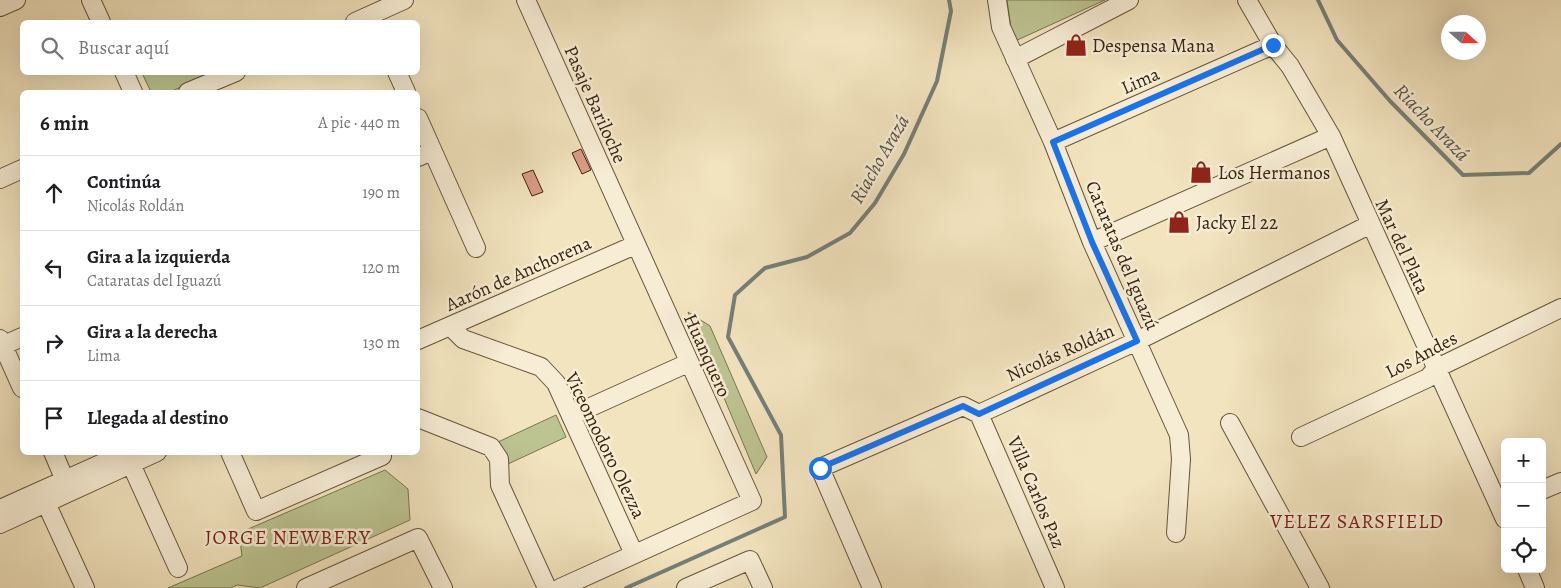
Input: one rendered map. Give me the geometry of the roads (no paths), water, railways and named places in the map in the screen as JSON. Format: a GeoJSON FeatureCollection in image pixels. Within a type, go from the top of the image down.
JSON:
{"type":"FeatureCollection","features":[{"type":"Feature","properties":{"kind":"street"},"geometry":{"type":"LineString","coordinates":[[0,7],[16,0]]}},
{"type":"Feature","properties":{"kind":"street"},"geometry":{"type":"LineString","coordinates":[[91,0],[100,20]]}},
{"type":"Feature","properties":{"kind":"street"},"geometry":{"type":"LineString","coordinates":[[358,20],[370,13],[404,0]]}},
{"type":"Feature","properties":{"kind":"street","name":"Pasaje Bariloche"},"geometry":{"type":"LineString","coordinates":[[526,0],[627,226]]}},
{"type":"Feature","properties":{"kind":"street","name":"Cataratas del Iguazú"},"geometry":{"type":"LineString","coordinates":[[997,0],[1001,27],[1014,59],[1053,142],[1092,242],[1179,435],[1182,459],[1176,533]]}},
{"type":"Feature","properties":{"kind":"street"},"geometry":{"type":"LineString","coordinates":[[1014,59],[1129,0]]}},
{"type":"Feature","properties":{"kind":"street","name":"Mar del Plata"},"geometry":{"type":"LineString","coordinates":[[1247,0],[1273,45],[1290,66],[1331,136],[1369,225],[1501,508]]}},
{"type":"Feature","properties":{"kind":"street","name":"Lima"},"geometry":{"type":"LineString","coordinates":[[1053,142],[1273,45]]}},
{"type":"Feature","properties":{"kind":"street"},"geometry":{"type":"LineString","coordinates":[[125,75],[131,90]]}},
{"type":"Feature","properties":{"kind":"street"},"geometry":{"type":"LineString","coordinates":[[193,90],[229,75]]}},
{"type":"Feature","properties":{"kind":"street"},"geometry":{"type":"LineString","coordinates":[[398,75],[405,90]]}},
{"type":"Feature","properties":{"kind":"street"},"geometry":{"type":"LineString","coordinates":[[420,128],[425,154],[476,248]]}},
{"type":"Feature","properties":{"kind":"street"},"geometry":{"type":"LineString","coordinates":[[1092,242],[1331,136]]}},
{"type":"Feature","properties":{"kind":"street"},"geometry":{"type":"LineString","coordinates":[[0,179],[20,170]]}},
{"type":"Feature","properties":{"kind":"street","name":"Nicolás Roldán"},"geometry":{"type":"LineString","coordinates":[[979,414],[1137,341],[1369,225]]}},
{"type":"Feature","properties":{"kind":"street","name":"Huanquero"},"geometry":{"type":"LineString","coordinates":[[627,226],[752,501],[634,554]]}},
{"type":"Feature","properties":{"kind":"street","name":"Aarón de Anchorena"},"geometry":{"type":"LineString","coordinates":[[420,339],[635,245]]}},
{"type":"Feature","properties":{"kind":"street","name":"Los Andes"},"geometry":{"type":"LineString","coordinates":[[1301,437],[1428,378],[1437,368],[1561,308]]}},
{"type":"Feature","properties":{"kind":"street","name":"Viceomodoro Olezza"},"geometry":{"type":"LineString","coordinates":[[450,326],[463,340],[541,367],[556,383],[573,415],[634,554]]}},
{"type":"Feature","properties":{"kind":"street"},"geometry":{"type":"LineString","coordinates":[[20,338],[1,344],[20,384]]}},
{"type":"Feature","properties":{"kind":"street"},"geometry":{"type":"LineString","coordinates":[[573,415],[688,363]]}},
{"type":"Feature","properties":{"kind":"street"},"geometry":{"type":"LineString","coordinates":[[872,588],[820,468],[963,406],[979,414]]}},
{"type":"Feature","properties":{"kind":"street","name":"Villa Carlos Paz"},"geometry":{"type":"LineString","coordinates":[[979,414],[1055,588]]}},
{"type":"Feature","properties":{"kind":"street"},"geometry":{"type":"LineString","coordinates":[[420,419],[492,447],[499,459],[500,485],[546,588]]}},
{"type":"Feature","properties":{"kind":"street"},"geometry":{"type":"LineString","coordinates":[[1230,423],[1320,588]]}},
{"type":"Feature","properties":{"kind":"street"},"geometry":{"type":"LineString","coordinates":[[53,455],[68,486]]}},
{"type":"Feature","properties":{"kind":"street"},"geometry":{"type":"LineString","coordinates":[[0,510],[68,486],[129,458],[143,455]]}},
{"type":"Feature","properties":{"kind":"street"},"geometry":{"type":"LineString","coordinates":[[231,455],[256,512],[382,456]]}},
{"type":"Feature","properties":{"kind":"street"},"geometry":{"type":"LineString","coordinates":[[129,458],[178,568]]}},
{"type":"Feature","properties":{"kind":"street"},"geometry":{"type":"LineString","coordinates":[[1546,488],[1561,482]]}},
{"type":"Feature","properties":{"kind":"street"},"geometry":{"type":"LineString","coordinates":[[0,524],[46,503],[68,486]]}},
{"type":"Feature","properties":{"kind":"street"},"geometry":{"type":"LineString","coordinates":[[46,503],[85,588]]}},
{"type":"Feature","properties":{"kind":"street"},"geometry":{"type":"LineString","coordinates":[[306,588],[418,538],[443,588]]}},
{"type":"Feature","properties":{"kind":"street"},"geometry":{"type":"LineString","coordinates":[[560,588],[634,554]]}},
{"type":"Feature","properties":{"kind":"street"},"geometry":{"type":"LineString","coordinates":[[686,588],[750,560],[763,588]]}},
{"type":"Feature","properties":{"kind":"street"},"geometry":{"type":"LineString","coordinates":[[1529,573],[1536,588]]}},
{"type":"Feature","properties":{"kind":"waterway","name":"Riacho Arazá"},"geometry":{"type":"LineString","coordinates":[[626,588],[785,517],[781,435],[728,337],[735,295],[765,268],[807,257],[850,233],[875,203],[904,154],[937,81],[951,11],[949,0]]}},
{"type":"Feature","properties":{"kind":"waterway","name":"Riacho Arazá"},"geometry":{"type":"LineString","coordinates":[[1318,0],[1337,40],[1390,101],[1463,175],[1529,173],[1561,144]]}},
{"type":"Feature","properties":{"kind":"place","name":"Despensa Mana"},"geometry":{"type":"Point","coordinates":[1076,45]}},
{"type":"Feature","properties":{"kind":"place","name":"Los Hermanos"},"geometry":{"type":"Point","coordinates":[1201,172]}},
{"type":"Feature","properties":{"kind":"place","name":"Jacky El 22"},"geometry":{"type":"Point","coordinates":[1179,222]}},
{"type":"Feature","properties":{"kind":"district","name":"VELEZ SARSFIELD"},"geometry":{"type":"Point","coordinates":[1357,521]}},
{"type":"Feature","properties":{"kind":"district","name":"JORGE NEWBERY"},"geometry":{"type":"Point","coordinates":[288,537]}}]}
